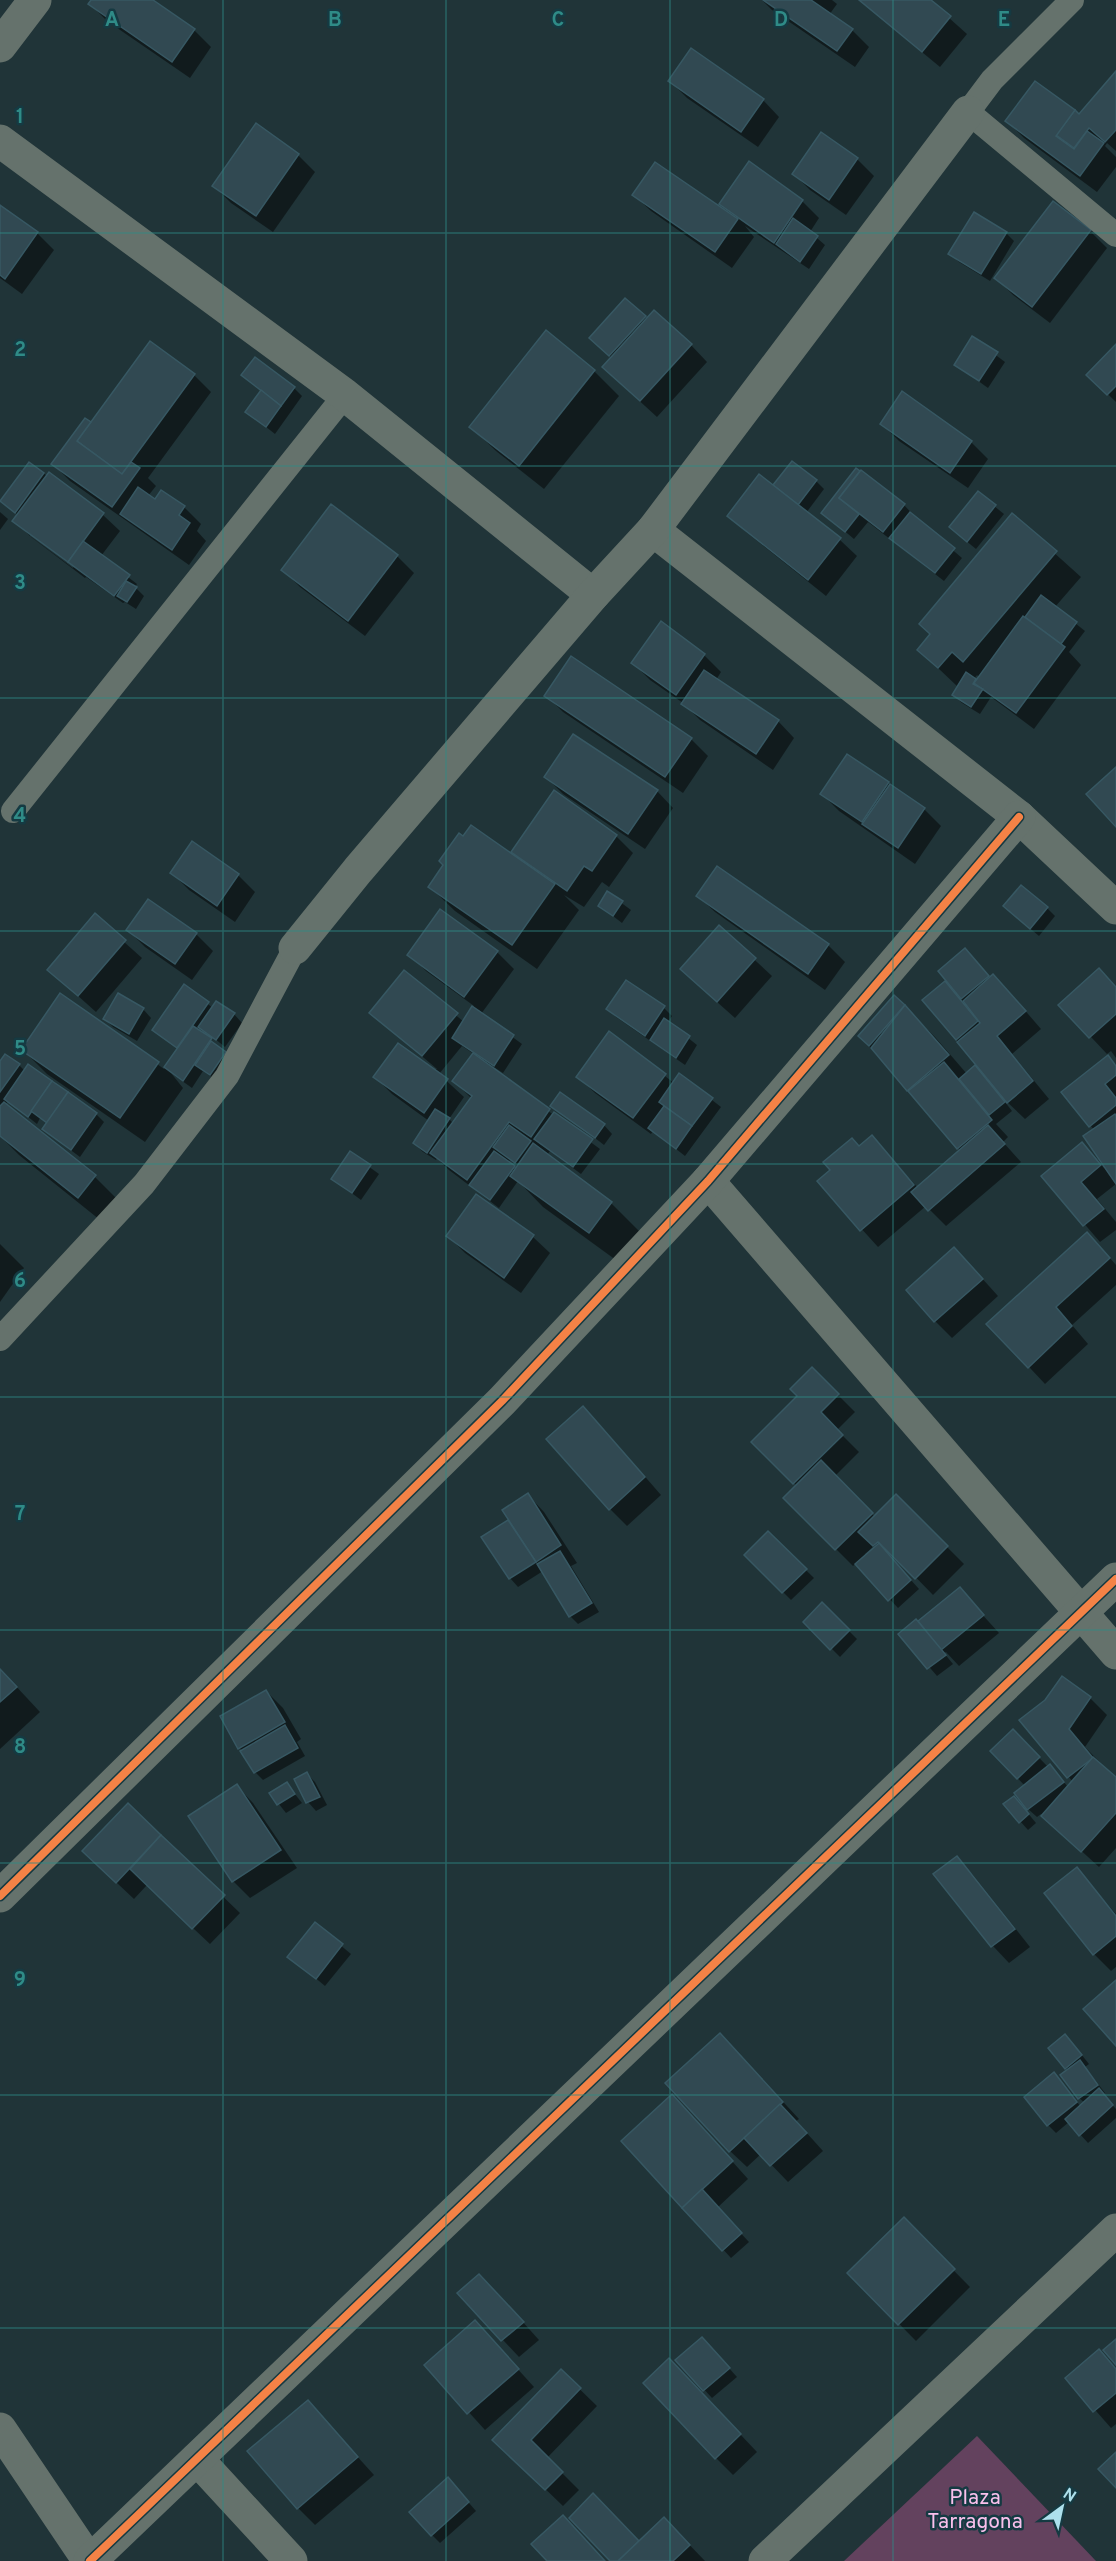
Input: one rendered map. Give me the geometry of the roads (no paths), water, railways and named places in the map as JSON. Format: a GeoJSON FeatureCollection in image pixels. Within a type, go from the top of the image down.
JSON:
{"type":"FeatureCollection","features":[{"type":"Feature","properties":{"kind":"street"},"geometry":{"type":"LineString","coordinates":[[0,46],[35,0]]}},
{"type":"Feature","properties":{"kind":"street"},"geometry":{"type":"LineString","coordinates":[[295,948],[365,861],[593,595],[653,530],[969,112]]}},
{"type":"Feature","properties":{"kind":"street"},"geometry":{"type":"LineString","coordinates":[[0,141],[345,395],[593,595]]}},
{"type":"Feature","properties":{"kind":"street"},"geometry":{"type":"LineString","coordinates":[[653,530],[1019,817],[1116,908]]}},
{"type":"Feature","properties":{"kind":"street"},"geometry":{"type":"LineString","coordinates":[[0,1896],[502,1401],[708,1181],[1019,817]]}},
{"type":"Feature","properties":{"kind":"street"},"geometry":{"type":"LineString","coordinates":[[708,1181],[1116,1653]]}},
{"type":"Feature","properties":{"kind":"street"},"geometry":{"type":"LineString","coordinates":[[0,2429],[90,2561],[1116,1579]]}},
{"type":"Feature","properties":{"kind":"street"},"geometry":{"type":"LineString","coordinates":[[765,2561],[1116,2230]]}},
{"type":"Feature","properties":{"kind":"street"},"geometry":{"type":"LineString","coordinates":[[197,2459],[291,2561]]}},
{"type":"Feature","properties":{"kind":"lane"},"geometry":{"type":"LineString","coordinates":[[1072,0],[992,80],[969,112],[1116,234]]}},
{"type":"Feature","properties":{"kind":"lane"},"geometry":{"type":"LineString","coordinates":[[13,811],[345,395]]}},
{"type":"Feature","properties":{"kind":"lane"},"geometry":{"type":"LineString","coordinates":[[0,1339],[144,1184],[227,1076],[295,948]]}},
{"type":"Feature","properties":{"kind":"park label","name":"Plaza Tarragona"},"geometry":{"type":"Point","coordinates":[975,2509]}}]}
